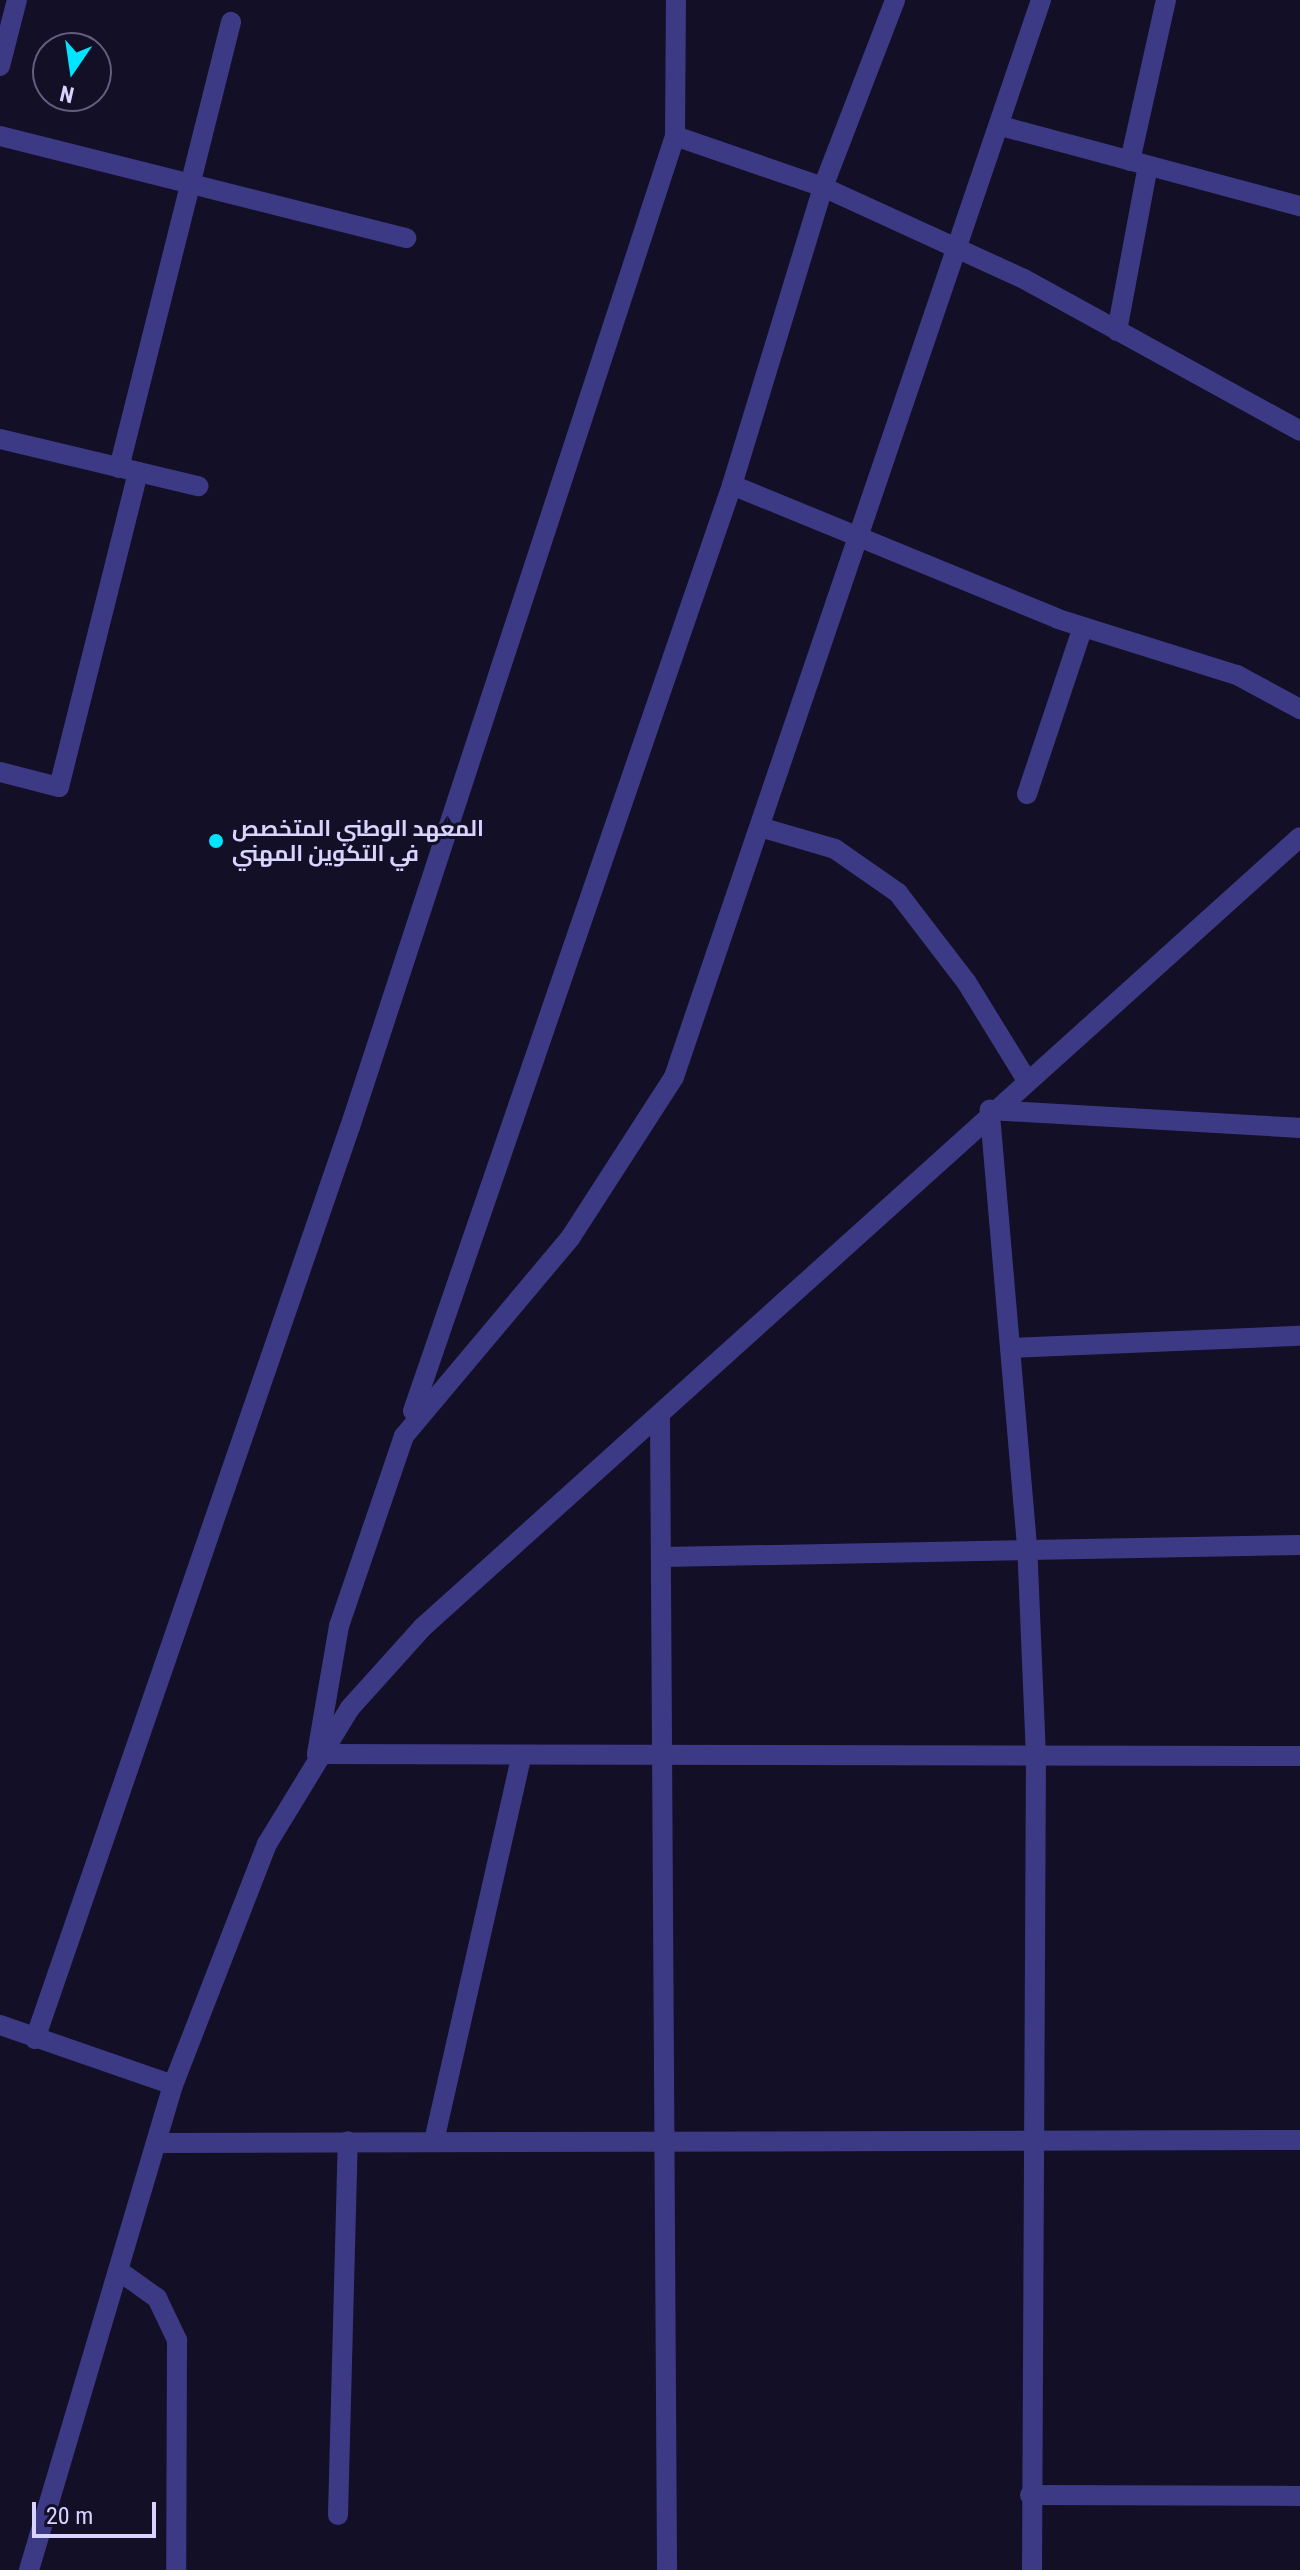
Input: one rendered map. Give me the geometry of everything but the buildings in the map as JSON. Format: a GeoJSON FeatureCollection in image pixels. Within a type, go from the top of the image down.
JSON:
{"type":"FeatureCollection","features":[{"type":"Feature","properties":{"kind":"street"},"geometry":{"type":"LineString","coordinates":[[0,66],[17,0]]}},
{"type":"Feature","properties":{"kind":"street"},"geometry":{"type":"LineString","coordinates":[[35,2039],[350,1127],[675,136],[676,0]]}},
{"type":"Feature","properties":{"kind":"street"},"geometry":{"type":"LineString","coordinates":[[317,1754],[339,1626],[732,485],[823,187],[895,0]]}},
{"type":"Feature","properties":{"kind":"street"},"geometry":{"type":"LineString","coordinates":[[404,1436],[571,1237],[674,1077],[862,537],[1041,0]]}},
{"type":"Feature","properties":{"kind":"street"},"geometry":{"type":"LineString","coordinates":[[1117,331],[1139,163],[1166,0]]}},
{"type":"Feature","properties":{"kind":"street"},"geometry":{"type":"LineString","coordinates":[[0,772],[59,787],[191,184],[231,22]]}},
{"type":"Feature","properties":{"kind":"street"},"geometry":{"type":"LineString","coordinates":[[1001,126],[1300,206]]}},
{"type":"Feature","properties":{"kind":"street"},"geometry":{"type":"LineString","coordinates":[[0,136],[406,238]]}},
{"type":"Feature","properties":{"kind":"street"},"geometry":{"type":"LineString","coordinates":[[675,136],[823,187],[1117,331],[1300,431]]}},
{"type":"Feature","properties":{"kind":"street"},"geometry":{"type":"LineString","coordinates":[[0,439],[198,486]]}},
{"type":"Feature","properties":{"kind":"street"},"geometry":{"type":"LineString","coordinates":[[732,485],[1083,627],[1237,675],[1300,709]]}},
{"type":"Feature","properties":{"kind":"street"},"geometry":{"type":"LineString","coordinates":[[1027,794],[1083,627]]}},
{"type":"Feature","properties":{"kind":"street"},"geometry":{"type":"LineString","coordinates":[[760,827],[835,849],[898,893],[967,983],[1026,1079]]}},
{"type":"Feature","properties":{"kind":"street"},"geometry":{"type":"LineString","coordinates":[[29,2570],[173,2085],[267,1844],[317,1754],[423,1627],[660,1417],[990,1110],[1300,837]]}},
{"type":"Feature","properties":{"kind":"street"},"geometry":{"type":"LineString","coordinates":[[990,1110],[1300,1128]]}},
{"type":"Feature","properties":{"kind":"street"},"geometry":{"type":"LineString","coordinates":[[990,1110],[1027,1546],[1036,1757],[1039,2139],[1030,2495],[1032,2570]]}},
{"type":"Feature","properties":{"kind":"street"},"geometry":{"type":"LineString","coordinates":[[1010,1348],[1300,1336]]}},
{"type":"Feature","properties":{"kind":"street"},"geometry":{"type":"LineString","coordinates":[[660,1417],[669,2140],[667,2570]]}},
{"type":"Feature","properties":{"kind":"street"},"geometry":{"type":"LineString","coordinates":[[663,1557],[1027,1546],[1300,1545]]}},
{"type":"Feature","properties":{"kind":"street"},"geometry":{"type":"LineString","coordinates":[[317,1754],[521,1758],[1300,1756]]}},
{"type":"Feature","properties":{"kind":"street"},"geometry":{"type":"LineString","coordinates":[[434,2141],[521,1758]]}},
{"type":"Feature","properties":{"kind":"street"},"geometry":{"type":"LineString","coordinates":[[0,2025],[173,2085]]}},
{"type":"Feature","properties":{"kind":"street"},"geometry":{"type":"LineString","coordinates":[[156,2143],[1300,2140]]}},
{"type":"Feature","properties":{"kind":"street"},"geometry":{"type":"LineString","coordinates":[[338,2515],[348,2141]]}},
{"type":"Feature","properties":{"kind":"street"},"geometry":{"type":"LineString","coordinates":[[119,2271],[157,2298],[177,2340],[176,2570]]}},
{"type":"Feature","properties":{"kind":"street"},"geometry":{"type":"LineString","coordinates":[[1030,2495],[1300,2496]]}},
{"type":"Feature","properties":{"kind":"place","name":"المعهد الوطني المتخصص في التكوين المهني"},"geometry":{"type":"Point","coordinates":[216,841]}}]}
